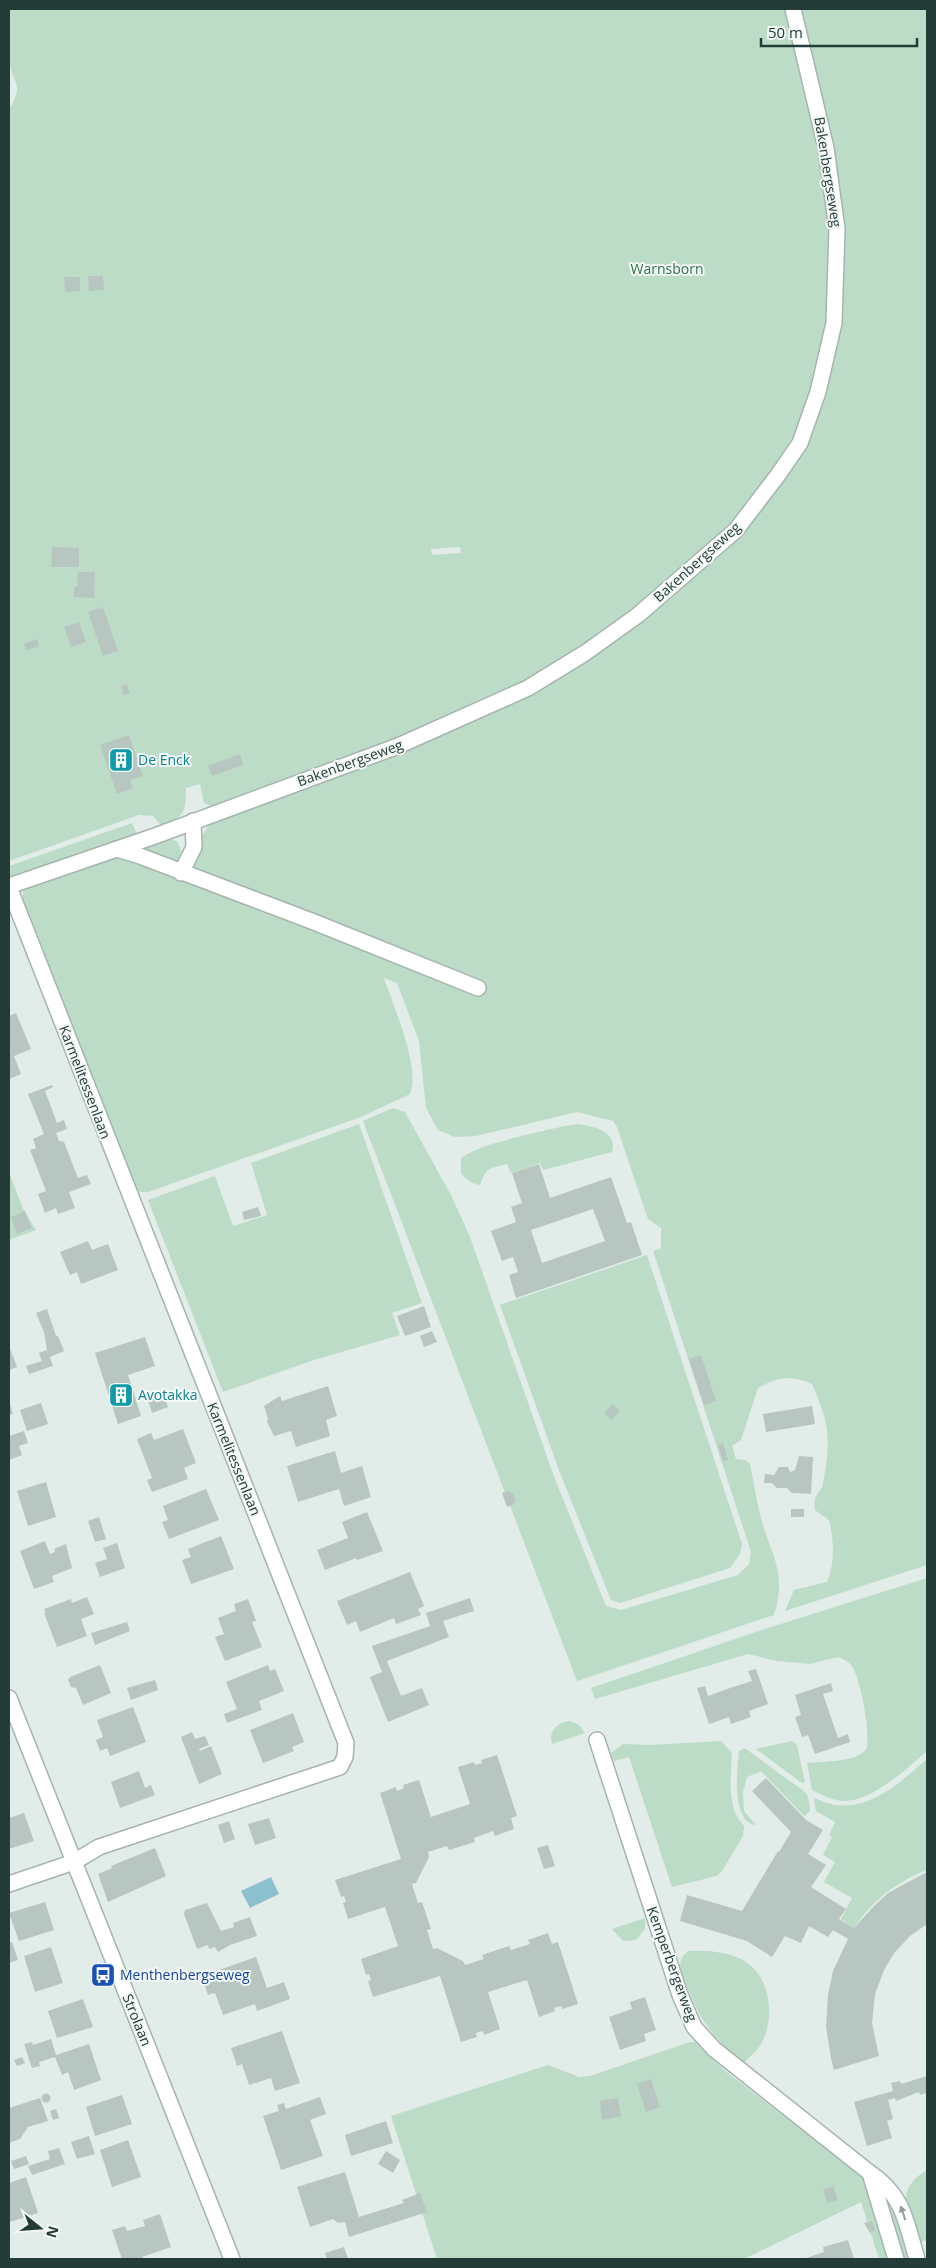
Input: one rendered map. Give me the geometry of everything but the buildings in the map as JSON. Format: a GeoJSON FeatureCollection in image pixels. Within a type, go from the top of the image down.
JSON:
{"type":"FeatureCollection","features":[{"type":"Feature","properties":{"kind":"street","name":"Bakenbergseweg"},"geometry":{"type":"LineString","coordinates":[[9,887],[117,850],[398,746],[528,688],[593,648],[683,578],[736,530],[778,475],[800,442],[818,392],[832,336],[837,276],[838,229],[826,148],[793,9]]}},
{"type":"Feature","properties":{"kind":"street"},"geometry":{"type":"LineString","coordinates":[[181,873],[194,847],[193,821]]}},
{"type":"Feature","properties":{"kind":"street"},"geometry":{"type":"LineString","coordinates":[[117,850],[140,856],[314,922],[478,988]]}},
{"type":"Feature","properties":{"kind":"street","name":"Karmelitessenlaan"},"geometry":{"type":"LineString","coordinates":[[9,887],[346,1743],[346,1757],[340,1767],[99,1847],[74,1862]]}},
{"type":"Feature","properties":{"kind":"street","name":"Strolaan"},"geometry":{"type":"LineString","coordinates":[[9,1698],[232,2259]]}},
{"type":"Feature","properties":{"kind":"street","name":"Kemperbergerweg"},"geometry":{"type":"LineString","coordinates":[[597,1740],[680,1995],[694,2027],[728,2063],[870,2173],[882,2188],[901,2206],[917,2259]]}},
{"type":"Feature","properties":{"kind":"street"},"geometry":{"type":"LineString","coordinates":[[9,1884],[74,1862]]}},
{"type":"Feature","properties":{"kind":"street","name":"Kemperbergerweg"},"geometry":{"type":"LineString","coordinates":[[882,2188],[896,2259]]}},
{"type":"Feature","properties":{"kind":"green space","name":"Warnsborn"},"geometry":{"type":"Polygon","coordinates":[[[9,9],[927,9],[927,1565],[785,1611],[794,1590],[827,1582],[830,1575],[833,1551],[831,1527],[829,1520],[815,1510],[814,1504],[822,1488],[827,1458],[828,1435],[823,1412],[812,1384],[791,1378],[772,1381],[758,1388],[741,1440],[732,1446],[736,1459],[745,1460],[750,1464],[761,1518],[776,1565],[779,1588],[774,1615],[577,1681],[363,1121],[393,1108],[405,1112],[451,1195],[470,1237],[553,1474],[606,1606],[621,1610],[738,1575],[749,1564],[751,1552],[653,1251],[661,1248],[661,1228],[648,1219],[617,1127],[613,1121],[577,1112],[476,1136],[455,1137],[438,1130],[426,1108],[419,1041],[397,983],[384,978],[409,1053],[412,1069],[410,1094],[361,1117],[148,1192],[140,1192],[135,1189],[23,900],[23,890],[117,856],[176,875],[209,825],[208,823],[251,810],[390,757],[473,705],[397,738],[211,806],[204,803],[200,784],[186,788],[184,808],[180,816],[161,825],[153,816],[139,815],[9,861],[9,110],[17,89],[8,54],[9,9]],[[460,547],[431,549],[432,555],[461,553],[460,547]]]}},
{"type":"Feature","properties":{"kind":"green space"},"geometry":{"type":"Polygon","coordinates":[[[132,823],[137,834],[9,878],[9,866],[132,823]]]}},
{"type":"Feature","properties":{"kind":"green space"},"geometry":{"type":"Polygon","coordinates":[[[170,839],[178,842],[181,851],[176,865],[142,849],[170,839]]]}},
{"type":"Feature","properties":{"kind":"green space"},"geometry":{"type":"Polygon","coordinates":[[[359,1124],[422,1303],[392,1313],[400,1335],[314,1360],[223,1392],[148,1200],[215,1176],[233,1226],[267,1215],[251,1163],[359,1124]]]}},
{"type":"Feature","properties":{"kind":"green space"},"geometry":{"type":"Polygon","coordinates":[[[576,1124],[602,1130],[611,1139],[613,1145],[612,1152],[543,1170],[540,1163],[511,1173],[507,1164],[496,1166],[489,1169],[480,1185],[472,1183],[461,1174],[461,1159],[481,1148],[576,1124]]]}},
{"type":"Feature","properties":{"kind":"green space"},"geometry":{"type":"Polygon","coordinates":[[[9,1172],[23,1209],[36,1230],[9,1240],[9,1172]]]}},
{"type":"Feature","properties":{"kind":"green space"},"geometry":{"type":"Polygon","coordinates":[[[647,1255],[742,1544],[740,1554],[730,1568],[620,1603],[611,1600],[560,1473],[500,1305],[647,1255]]]}},
{"type":"Feature","properties":{"kind":"green space"},"geometry":{"type":"Polygon","coordinates":[[[927,1578],[927,1751],[878,1790],[855,1800],[836,1800],[812,1790],[807,1763],[848,1759],[862,1753],[867,1748],[866,1718],[858,1681],[851,1665],[838,1657],[810,1664],[777,1661],[748,1654],[595,1699],[591,1688],[768,1628],[927,1578]]]}},
{"type":"Feature","properties":{"kind":"green space"},"geometry":{"type":"Polygon","coordinates":[[[569,1721],[579,1725],[585,1733],[552,1744],[551,1735],[554,1728],[569,1721]]]}},
{"type":"Feature","properties":{"kind":"green space"},"geometry":{"type":"Polygon","coordinates":[[[721,1741],[732,1753],[732,1801],[738,1819],[744,1826],[743,1836],[717,1876],[672,1887],[629,1757],[614,1761],[611,1753],[623,1744],[650,1745],[721,1741]]]}},
{"type":"Feature","properties":{"kind":"green space"},"geometry":{"type":"Polygon","coordinates":[[[792,1741],[797,1745],[805,1782],[802,1783],[756,1749],[792,1741]]]}},
{"type":"Feature","properties":{"kind":"green space"},"geometry":{"type":"Polygon","coordinates":[[[746,1749],[805,1792],[808,1796],[810,1811],[804,1816],[761,1771],[747,1777],[743,1792],[744,1811],[756,1825],[748,1822],[739,1805],[737,1794],[739,1751],[746,1749]]]}},
{"type":"Feature","properties":{"kind":"green space"},"geometry":{"type":"Polygon","coordinates":[[[927,1759],[927,1870],[905,1880],[886,1893],[869,1909],[854,1928],[841,1919],[852,1898],[824,1882],[835,1862],[823,1855],[832,1837],[829,1835],[835,1822],[816,1811],[814,1799],[847,1806],[876,1798],[889,1790],[927,1759]]]}},
{"type":"Feature","properties":{"kind":"green space"},"geometry":{"type":"Polygon","coordinates":[[[645,1918],[645,1929],[636,1940],[623,1941],[612,1929],[645,1918]]]}},
{"type":"Feature","properties":{"kind":"green space"},"geometry":{"type":"Polygon","coordinates":[[[689,1951],[705,1951],[730,1955],[745,1961],[758,1974],[763,1983],[769,2004],[768,2025],[758,2049],[745,2062],[741,2062],[722,2044],[707,2026],[695,2006],[683,1977],[680,1964],[682,1957],[689,1951]]]}},
{"type":"Feature","properties":{"kind":"green space"},"geometry":{"type":"Polygon","coordinates":[[[690,2042],[695,2042],[725,2071],[864,2178],[890,2259],[879,2259],[861,2202],[744,2259],[437,2259],[391,2116],[548,2065],[579,2077],[590,2076],[690,2042]]]}},
{"type":"Feature","properties":{"kind":"green space"},"geometry":{"type":"Polygon","coordinates":[[[927,2170],[927,2240],[917,2243],[907,2212],[907,2194],[910,2185],[927,2170]]]}},
{"type":"Feature","properties":{"kind":"green space"},"geometry":{"type":"Polygon","coordinates":[[[893,2207],[911,2259],[902,2259],[888,2213],[890,2208],[893,2207]]]}},
{"type":"Feature","properties":{"kind":"water"},"geometry":{"type":"Polygon","coordinates":[[[271,1877],[279,1894],[250,1908],[241,1891],[271,1877]]]}},
{"type":"Feature","properties":{"kind":"place","name":"De Enck"},"geometry":{"type":"Point","coordinates":[121,760]}},
{"type":"Feature","properties":{"kind":"place","name":"Avotakka"},"geometry":{"type":"Point","coordinates":[121,1395]}},
{"type":"Feature","properties":{"kind":"place","name":"Menthenbergseweg"},"geometry":{"type":"Point","coordinates":[103,1975]}}]}
